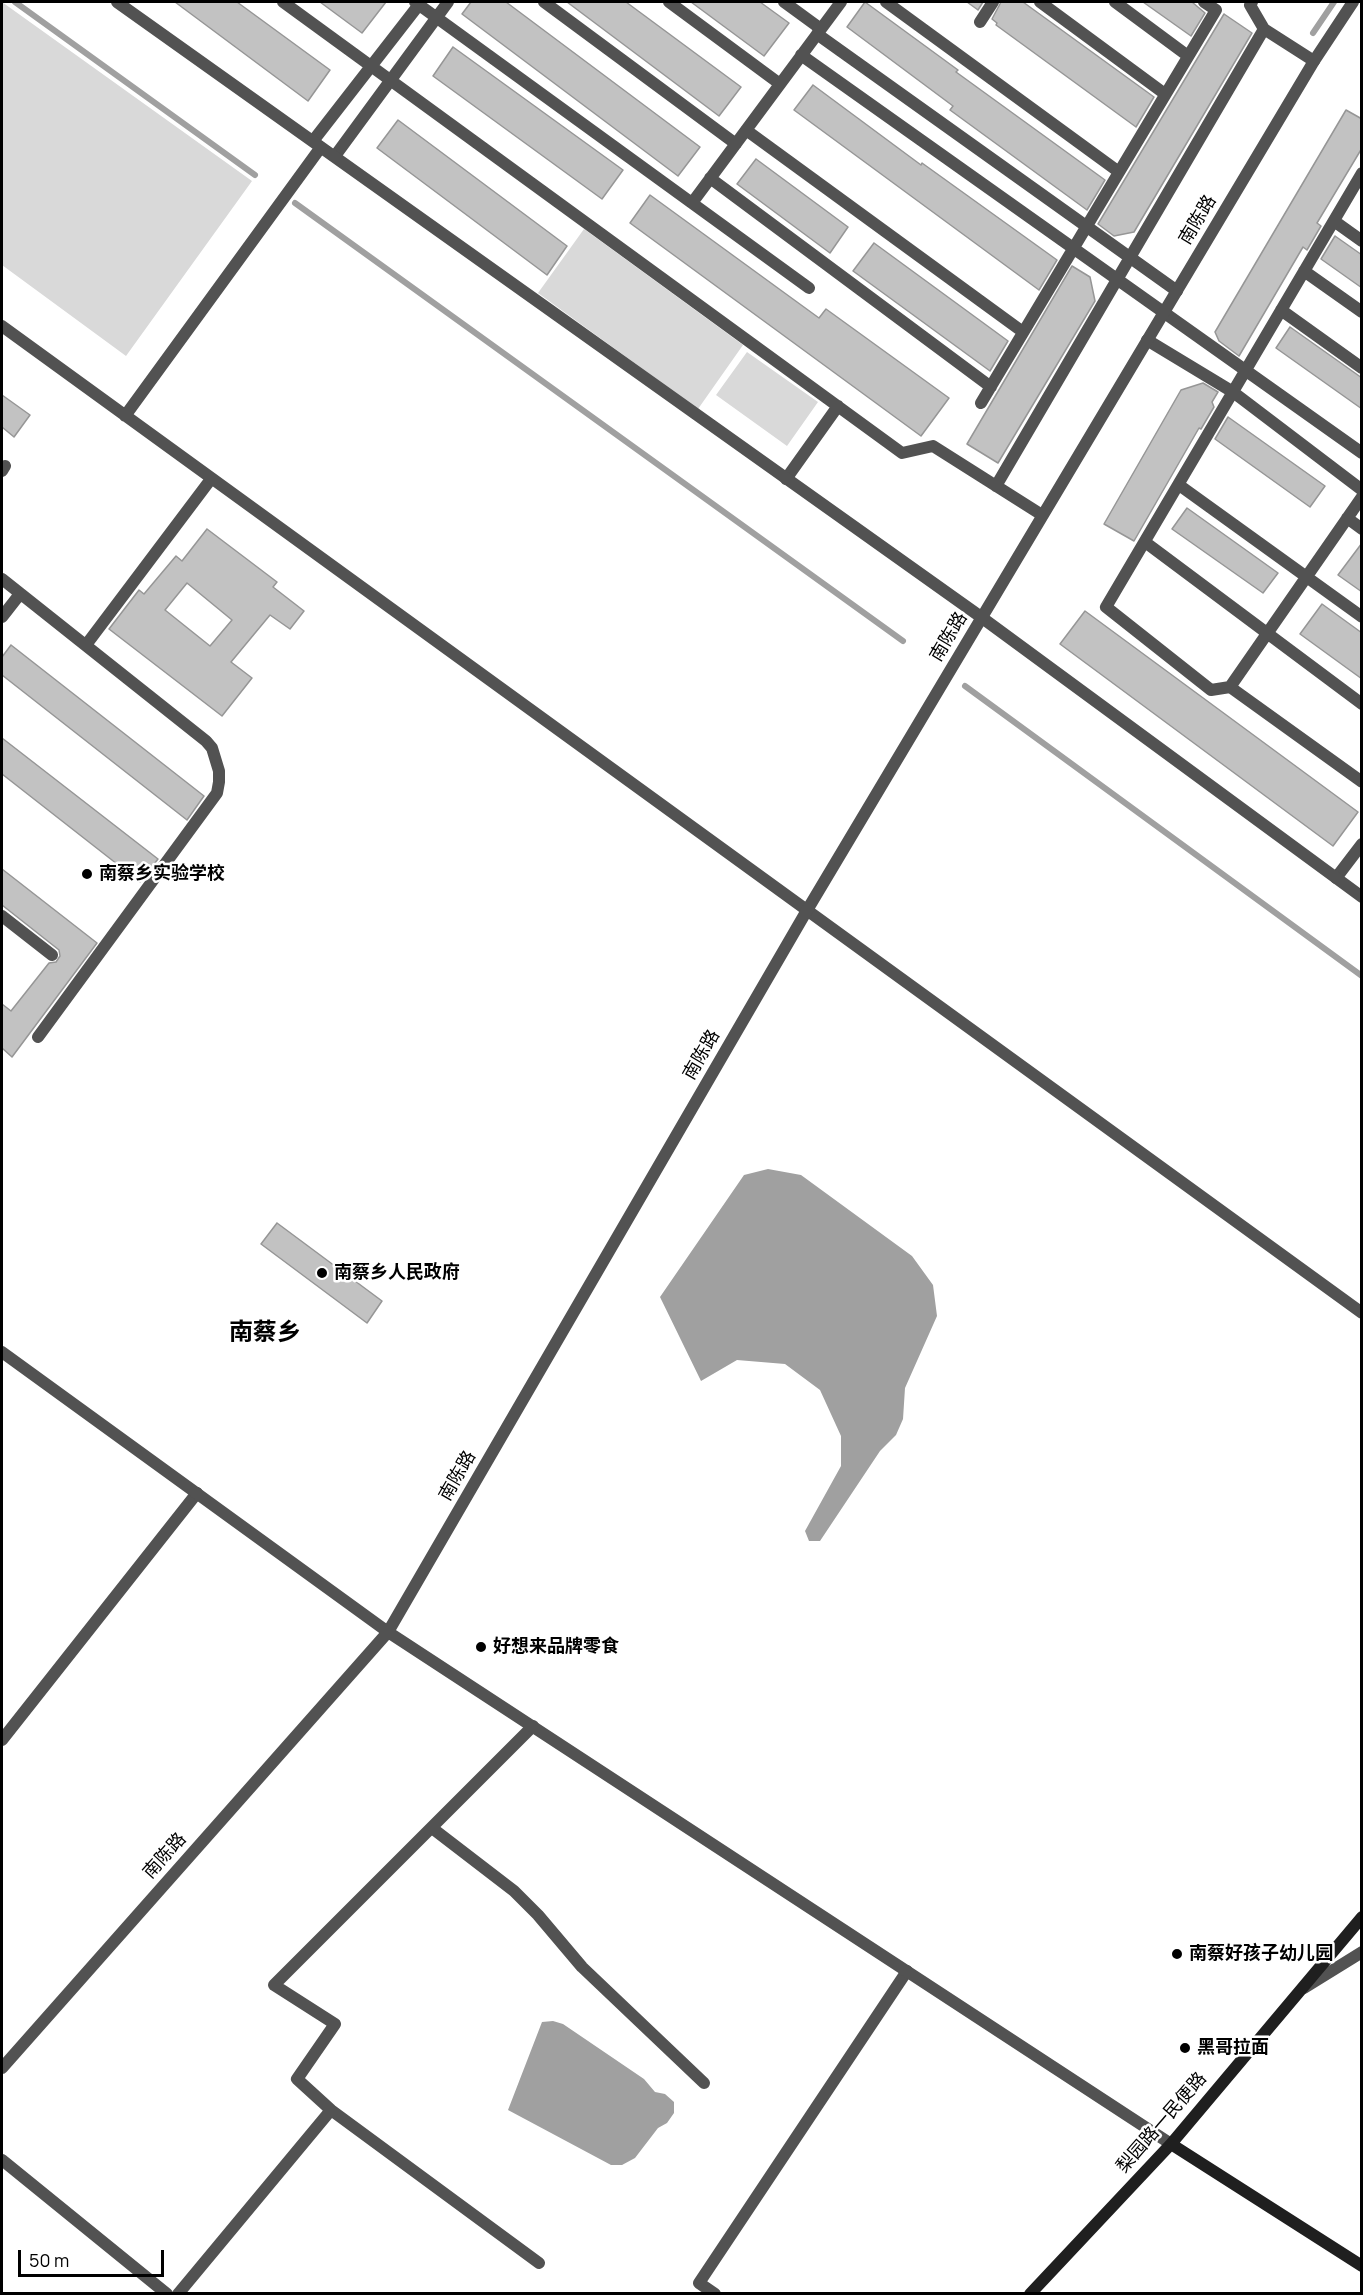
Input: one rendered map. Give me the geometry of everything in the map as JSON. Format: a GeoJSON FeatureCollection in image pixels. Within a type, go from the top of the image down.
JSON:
{"type":"FeatureCollection","features":[{"type":"Feature","properties":{"kind":"main road","name":"梨园路一民便路"},"geometry":{"type":"LineString","coordinates":[[1030,2294],[1170,2144],[1362,1917]]}},
{"type":"Feature","properties":{"kind":"main road"},"geometry":{"type":"LineString","coordinates":[[1170,2144],[1362,2266]]}},
{"type":"Feature","properties":{"kind":"street"},"geometry":{"type":"LineString","coordinates":[[117,2],[981,617],[1362,897]]}},
{"type":"Feature","properties":{"kind":"street"},"geometry":{"type":"LineString","coordinates":[[283,2],[902,453],[933,446],[1042,515]]}},
{"type":"Feature","properties":{"kind":"street"},"geometry":{"type":"LineString","coordinates":[[335,156],[448,2]]}},
{"type":"Feature","properties":{"kind":"street"},"geometry":{"type":"LineString","coordinates":[[544,2],[735,144]]}},
{"type":"Feature","properties":{"kind":"street"},"geometry":{"type":"LineString","coordinates":[[669,2],[780,84]]}},
{"type":"Feature","properties":{"kind":"street"},"geometry":{"type":"LineString","coordinates":[[784,2],[819,32],[1177,291]]}},
{"type":"Feature","properties":{"kind":"street"},"geometry":{"type":"LineString","coordinates":[[692,203],[841,2]]}},
{"type":"Feature","properties":{"kind":"street"},"geometry":{"type":"LineString","coordinates":[[886,2],[1119,172]]}},
{"type":"Feature","properties":{"kind":"street"},"geometry":{"type":"LineString","coordinates":[[980,21],[993,2]]}},
{"type":"Feature","properties":{"kind":"street"},"geometry":{"type":"LineString","coordinates":[[1040,2],[1165,94]]}},
{"type":"Feature","properties":{"kind":"street"},"geometry":{"type":"LineString","coordinates":[[1114,2],[1188,56]]}},
{"type":"Feature","properties":{"kind":"street"},"geometry":{"type":"LineString","coordinates":[[981,403],[1216,10],[1204,2]]}},
{"type":"Feature","properties":{"kind":"street"},"geometry":{"type":"LineString","coordinates":[[1252,2],[1250,5],[1264,29],[1314,61]]}},
{"type":"Feature","properties":{"kind":"street","name":"南陈路"},"geometry":{"type":"LineString","coordinates":[[2,2068],[388,1632],[806,912],[1314,61],[1353,2]]}},
{"type":"Feature","properties":{"kind":"street"},"geometry":{"type":"LineString","coordinates":[[125,416],[371,66],[418,3],[809,288]]}},
{"type":"Feature","properties":{"kind":"street"},"geometry":{"type":"LineString","coordinates":[[996,486],[1264,29]]}},
{"type":"Feature","properties":{"kind":"street"},"geometry":{"type":"LineString","coordinates":[[801,55],[1165,311],[1245,371],[1362,453]]}},
{"type":"Feature","properties":{"kind":"street"},"geometry":{"type":"LineString","coordinates":[[746,130],[1023,332]]}},
{"type":"Feature","properties":{"kind":"street"},"geometry":{"type":"LineString","coordinates":[[1362,173],[1106,607],[1211,690],[1230,687],[1362,782]]}},
{"type":"Feature","properties":{"kind":"street"},"geometry":{"type":"LineString","coordinates":[[710,178],[991,387]]}},
{"type":"Feature","properties":{"kind":"street"},"geometry":{"type":"LineString","coordinates":[[1334,221],[1362,241]]}},
{"type":"Feature","properties":{"kind":"street"},"geometry":{"type":"LineString","coordinates":[[1304,271],[1362,312]]}},
{"type":"Feature","properties":{"kind":"street"},"geometry":{"type":"LineString","coordinates":[[1281,310],[1362,368]]}},
{"type":"Feature","properties":{"kind":"street"},"geometry":{"type":"LineString","coordinates":[[2,326],[1362,1314]]}},
{"type":"Feature","properties":{"kind":"street"},"geometry":{"type":"LineString","coordinates":[[1147,340],[1233,392],[1362,490]]}},
{"type":"Feature","properties":{"kind":"street"},"geometry":{"type":"LineString","coordinates":[[786,479],[838,406]]}},
{"type":"Feature","properties":{"kind":"street"},"geometry":{"type":"LineString","coordinates":[[86,645],[211,479]]}},
{"type":"Feature","properties":{"kind":"street"},"geometry":{"type":"LineString","coordinates":[[1179,484],[1362,617]]}},
{"type":"Feature","properties":{"kind":"street"},"geometry":{"type":"LineString","coordinates":[[1230,687],[1362,497]]}},
{"type":"Feature","properties":{"kind":"street"},"geometry":{"type":"LineString","coordinates":[[1347,518],[1362,529]]}},
{"type":"Feature","properties":{"kind":"street"},"geometry":{"type":"LineString","coordinates":[[1145,542],[1362,704]]}},
{"type":"Feature","properties":{"kind":"street"},"geometry":{"type":"LineString","coordinates":[[2,579],[207,741],[216,759],[219,782],[217,793],[79,977],[38,1036]]}},
{"type":"Feature","properties":{"kind":"street"},"geometry":{"type":"LineString","coordinates":[[2,617],[20,594]]}},
{"type":"Feature","properties":{"kind":"street"},"geometry":{"type":"LineString","coordinates":[[1336,878],[1362,844]]}},
{"type":"Feature","properties":{"kind":"street"},"geometry":{"type":"LineString","coordinates":[[2,916],[52,955]]}},
{"type":"Feature","properties":{"kind":"street"},"geometry":{"type":"LineString","coordinates":[[2,1352],[388,1632],[1170,2144]]}},
{"type":"Feature","properties":{"kind":"street"},"geometry":{"type":"LineString","coordinates":[[2,1740],[197,1493]]}},
{"type":"Feature","properties":{"kind":"street"},"geometry":{"type":"LineString","coordinates":[[533,1726],[274,1985],[335,2024],[297,2079],[331,2110],[539,2263]]}},
{"type":"Feature","properties":{"kind":"street"},"geometry":{"type":"LineString","coordinates":[[432,1828],[514,1891],[538,1915],[582,1968],[705,2082]]}},
{"type":"Feature","properties":{"kind":"street"},"geometry":{"type":"LineString","coordinates":[[1300,1990],[1362,1953]]}},
{"type":"Feature","properties":{"kind":"street"},"geometry":{"type":"LineString","coordinates":[[715,2294],[699,2283],[907,1971]]}},
{"type":"Feature","properties":{"kind":"street"},"geometry":{"type":"LineString","coordinates":[[177,2294],[331,2110]]}},
{"type":"Feature","properties":{"kind":"street"},"geometry":{"type":"LineString","coordinates":[[2,2160],[162,2292]]}},
{"type":"Feature","properties":{"kind":"shaded area"},"geometry":{"type":"Polygon","coordinates":[[[2,2],[252,181],[126,356],[2,265],[2,2]]]}},
{"type":"Feature","properties":{"kind":"shaded area"},"geometry":{"type":"Polygon","coordinates":[[[584,229],[743,345],[698,409],[538,293],[584,229]]]}},
{"type":"Feature","properties":{"kind":"shaded area"},"geometry":{"type":"Polygon","coordinates":[[[747,352],[818,402],[787,446],[716,395],[747,352]]]}},
{"type":"Feature","properties":{"kind":"shaded area"},"geometry":{"type":"Polygon","coordinates":[[[768,1169],[801,1175],[912,1256],[933,1285],[937,1316],[905,1388],[903,1419],[896,1435],[880,1451],[820,1541],[809,1541],[805,1531],[841,1466],[841,1436],[820,1390],[785,1364],[737,1360],[701,1381],[660,1297],[744,1175],[768,1169]]]}},
{"type":"Feature","properties":{"kind":"shaded area"},"geometry":{"type":"Polygon","coordinates":[[[553,2021],[563,2024],[644,2079],[655,2092],[665,2094],[674,2102],[674,2113],[667,2123],[658,2128],[635,2158],[622,2165],[611,2165],[508,2110],[542,2022],[553,2021]]]}},
{"type":"Feature","properties":{"kind":"building"},"geometry":{"type":"Polygon","coordinates":[[[175,2],[237,2],[330,70],[308,101],[175,2]]]}},
{"type":"Feature","properties":{"kind":"building"},"geometry":{"type":"Polygon","coordinates":[[[320,2],[386,2],[362,33],[320,2]]]}},
{"type":"Feature","properties":{"kind":"building"},"geometry":{"type":"Polygon","coordinates":[[[471,2],[506,2],[700,147],[678,176],[462,14],[471,2]]]}},
{"type":"Feature","properties":{"kind":"building"},"geometry":{"type":"Polygon","coordinates":[[[567,2],[626,2],[741,87],[719,116],[567,2]]]}},
{"type":"Feature","properties":{"kind":"building"},"geometry":{"type":"Polygon","coordinates":[[[691,2],[760,2],[789,23],[764,56],[691,2]]]}},
{"type":"Feature","properties":{"kind":"building"},"geometry":{"type":"Polygon","coordinates":[[[865,2],[958,70],[956,72],[1105,180],[1087,210],[950,110],[953,106],[847,27],[865,2]]]}},
{"type":"Feature","properties":{"kind":"building"},"geometry":{"type":"Polygon","coordinates":[[[967,2],[983,2],[978,10],[967,2]]]}},
{"type":"Feature","properties":{"kind":"building"},"geometry":{"type":"Polygon","coordinates":[[[1001,2],[1023,2],[1154,97],[1136,127],[996,25],[997,23],[992,19],[1001,2]]]}},
{"type":"Feature","properties":{"kind":"building"},"geometry":{"type":"Polygon","coordinates":[[[1143,2],[1192,2],[1205,13],[1191,36],[1143,2]]]}},
{"type":"Feature","properties":{"kind":"building"},"geometry":{"type":"Polygon","coordinates":[[[1224,14],[1252,33],[1134,232],[1114,236],[1098,224],[1224,14]]]}},
{"type":"Feature","properties":{"kind":"building"},"geometry":{"type":"Polygon","coordinates":[[[453,47],[623,170],[602,199],[433,76],[453,47]]]}},
{"type":"Feature","properties":{"kind":"building"},"geometry":{"type":"Polygon","coordinates":[[[813,85],[921,165],[922,163],[1057,260],[1039,290],[794,110],[813,85]]]}},
{"type":"Feature","properties":{"kind":"building"},"geometry":{"type":"Polygon","coordinates":[[[1346,110],[1362,119],[1362,148],[1317,223],[1321,226],[1307,250],[1303,247],[1239,356],[1219,341],[1215,332],[1346,110]]]}},
{"type":"Feature","properties":{"kind":"building"},"geometry":{"type":"Polygon","coordinates":[[[398,120],[567,246],[547,275],[377,148],[398,120]]]}},
{"type":"Feature","properties":{"kind":"building"},"geometry":{"type":"Polygon","coordinates":[[[756,159],[848,227],[830,253],[737,184],[756,159]]]}},
{"type":"Feature","properties":{"kind":"building"},"geometry":{"type":"Polygon","coordinates":[[[650,195],[819,318],[826,309],[949,398],[921,436],[630,223],[650,195]]]}},
{"type":"Feature","properties":{"kind":"building"},"geometry":{"type":"Polygon","coordinates":[[[1335,236],[1362,255],[1362,288],[1321,259],[1335,236]]]}},
{"type":"Feature","properties":{"kind":"building"},"geometry":{"type":"Polygon","coordinates":[[[874,243],[1008,341],[990,371],[853,271],[874,243]]]}},
{"type":"Feature","properties":{"kind":"building"},"geometry":{"type":"Polygon","coordinates":[[[1072,266],[1090,277],[1095,301],[998,463],[967,444],[1072,266]]]}},
{"type":"Feature","properties":{"kind":"building"},"geometry":{"type":"Polygon","coordinates":[[[1290,327],[1362,378],[1362,409],[1276,348],[1290,327]]]}},
{"type":"Feature","properties":{"kind":"building"},"geometry":{"type":"Polygon","coordinates":[[[1203,383],[1218,392],[1212,402],[1214,407],[1201,429],[1199,428],[1134,541],[1104,524],[1181,390],[1203,383]]]}},
{"type":"Feature","properties":{"kind":"building"},"geometry":{"type":"Polygon","coordinates":[[[2,395],[30,415],[14,437],[2,427],[2,395]]]}},
{"type":"Feature","properties":{"kind":"building"},"geometry":{"type":"Polygon","coordinates":[[[1228,417],[1325,486],[1310,507],[1215,439],[1228,417]]]}},
{"type":"Feature","properties":{"kind":"building"},"geometry":{"type":"Polygon","coordinates":[[[1187,508],[1278,573],[1263,593],[1172,529],[1187,508]]]}},
{"type":"Feature","properties":{"kind":"building"},"geometry":{"type":"Polygon","coordinates":[[[207,529],[277,582],[273,587],[304,611],[290,629],[270,615],[231,662],[252,678],[222,716],[109,629],[139,590],[144,594],[176,556],[182,561],[207,529]],[[187,583],[165,610],[210,646],[232,620],[187,583]]]}},
{"type":"Feature","properties":{"kind":"building"},"geometry":{"type":"Polygon","coordinates":[[[1362,543],[1362,592],[1338,575],[1362,543]]]}},
{"type":"Feature","properties":{"kind":"building"},"geometry":{"type":"Polygon","coordinates":[[[1322,604],[1362,633],[1362,679],[1300,634],[1322,604]]]}},
{"type":"Feature","properties":{"kind":"building"},"geometry":{"type":"Polygon","coordinates":[[[1085,611],[1358,812],[1333,846],[1060,644],[1085,611]]]}},
{"type":"Feature","properties":{"kind":"building"},"geometry":{"type":"Polygon","coordinates":[[[11,645],[204,796],[187,820],[2,675],[2,657],[11,645]]]}},
{"type":"Feature","properties":{"kind":"building"},"geometry":{"type":"Polygon","coordinates":[[[2,738],[158,859],[140,882],[2,774],[2,738]]]}},
{"type":"Feature","properties":{"kind":"building"},"geometry":{"type":"Polygon","coordinates":[[[2,869],[97,943],[12,1057],[2,1048],[2,1004],[11,1011],[49,963],[56,962],[60,956],[59,950],[2,905],[2,869]]]}},
{"type":"Feature","properties":{"kind":"building","name":"南蔡乡人民政府"},"geometry":{"type":"Polygon","coordinates":[[[277,1223],[382,1301],[367,1323],[261,1244],[277,1223]]]}},
{"type":"Feature","properties":{"kind":"waterway"},"geometry":{"type":"LineString","coordinates":[[15,2],[255,175]]}},
{"type":"Feature","properties":{"kind":"waterway"},"geometry":{"type":"LineString","coordinates":[[1313,33],[1334,2]]}},
{"type":"Feature","properties":{"kind":"waterway"},"geometry":{"type":"LineString","coordinates":[[295,203],[903,641]]}},
{"type":"Feature","properties":{"kind":"waterway"},"geometry":{"type":"LineString","coordinates":[[965,686],[1362,976]]}},
{"type":"Feature","properties":{"kind":"place","name":"南蔡乡实验学校"},"geometry":{"type":"Point","coordinates":[87,874]}},
{"type":"Feature","properties":{"kind":"place","name":"南蔡乡人民政府"},"geometry":{"type":"Point","coordinates":[322,1273]}},
{"type":"Feature","properties":{"kind":"place","name":"好想来品牌零食"},"geometry":{"type":"Point","coordinates":[481,1647]}},
{"type":"Feature","properties":{"kind":"place","name":"南蔡好孩子幼儿园"},"geometry":{"type":"Point","coordinates":[1177,1954]}},
{"type":"Feature","properties":{"kind":"place","name":"黑哥拉面"},"geometry":{"type":"Point","coordinates":[1185,2048]}},
{"type":"Feature","properties":{"kind":"district","name":"南蔡乡"},"geometry":{"type":"Point","coordinates":[265,1333]}}]}
